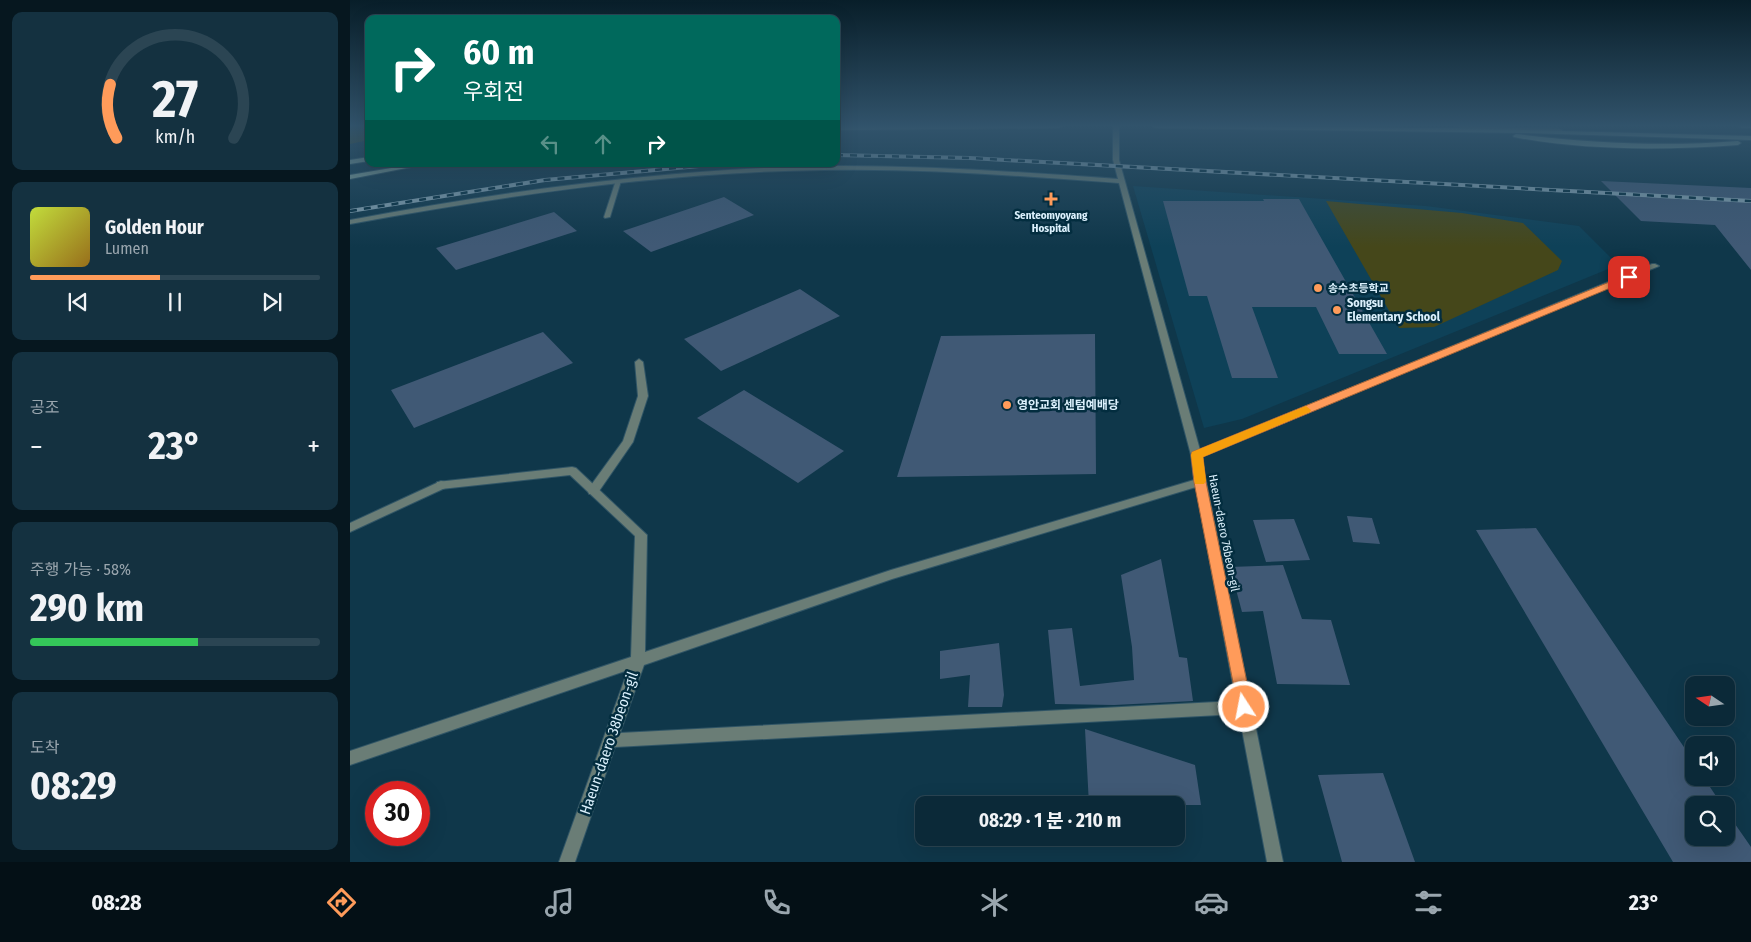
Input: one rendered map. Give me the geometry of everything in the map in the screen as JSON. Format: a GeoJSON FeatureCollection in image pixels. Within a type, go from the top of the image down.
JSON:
{"type":"FeatureCollection","features":[{"type":"Feature","properties":{"kind":"main road"},"geometry":{"type":"LineString","coordinates":[[350,177],[407,167]]}},
{"type":"Feature","properties":{"kind":"street","name":"Haeun-daero 76beon-gil"},"geometry":{"type":"LineString","coordinates":[[1118,166],[1196,455],[1244,707],[1276,862]]}},
{"type":"Feature","properties":{"kind":"street"},"geometry":{"type":"LineString","coordinates":[[350,222],[502,196],[618,181],[739,170],[823,168],[956,170],[1122,181]]}},
{"type":"Feature","properties":{"kind":"street"},"geometry":{"type":"LineString","coordinates":[[607,217],[618,181]]}},
{"type":"Feature","properties":{"kind":"street"},"geometry":{"type":"LineString","coordinates":[[1196,455],[1655,266]]}},
{"type":"Feature","properties":{"kind":"street"},"geometry":{"type":"LineString","coordinates":[[593,490],[628,442],[643,396],[639,362]]}},
{"type":"Feature","properties":{"kind":"street","name":"Haeun-daero 38beon-gil"},"geometry":{"type":"LineString","coordinates":[[350,528],[441,486],[572,471],[641,535],[638,662],[567,862]]}},
{"type":"Feature","properties":{"kind":"street"},"geometry":{"type":"LineString","coordinates":[[350,758],[891,575],[1200,482]]}},
{"type":"Feature","properties":{"kind":"street"},"geometry":{"type":"LineString","coordinates":[[610,740],[1244,707]]}},
{"type":"Feature","properties":{"kind":"shaded area","name":"Songsu Elementary School"},"geometry":{"type":"Polygon","coordinates":[[[1133,186],[1426,206],[1579,226],[1618,265],[1242,419],[1204,428],[1133,186]]]}},
{"type":"Feature","properties":{"kind":"green space"},"geometry":{"type":"Polygon","coordinates":[[[1326,201],[1462,213],[1523,223],[1562,261],[1558,270],[1434,327],[1399,328],[1326,201]]]}},
{"type":"Feature","properties":{"kind":"building"},"geometry":{"type":"Polygon","coordinates":[[[1601,181],[1751,188],[1751,270],[1715,225],[1641,221],[1601,181]]]}},
{"type":"Feature","properties":{"kind":"building"},"geometry":{"type":"Polygon","coordinates":[[[724,197],[754,215],[651,252],[623,231],[724,197]]]}},
{"type":"Feature","properties":{"kind":"building","name":"송수초등학교"},"geometry":{"type":"Polygon","coordinates":[[[1263,199],[1299,199],[1387,354],[1339,354],[1316,307],[1252,307],[1278,378],[1232,378],[1207,296],[1189,296],[1163,201],[1264,201],[1263,199]]]}},
{"type":"Feature","properties":{"kind":"building"},"geometry":{"type":"Polygon","coordinates":[[[554,212],[577,231],[456,270],[436,248],[554,212]]]}},
{"type":"Feature","properties":{"kind":"building"},"geometry":{"type":"Polygon","coordinates":[[[800,289],[840,316],[721,371],[684,339],[800,289]]]}},
{"type":"Feature","properties":{"kind":"building"},"geometry":{"type":"Polygon","coordinates":[[[543,332],[573,363],[414,428],[391,390],[543,332]]]}},
{"type":"Feature","properties":{"kind":"building","name":"영안교회 센텀예배당"},"geometry":{"type":"Polygon","coordinates":[[[1095,334],[1096,474],[897,477],[941,336],[1095,334]]]}},
{"type":"Feature","properties":{"kind":"building"},"geometry":{"type":"Polygon","coordinates":[[[744,390],[844,451],[798,483],[697,418],[744,390]]]}},
{"type":"Feature","properties":{"kind":"building"},"geometry":{"type":"Polygon","coordinates":[[[1347,516],[1372,518],[1380,544],[1353,542],[1347,516]]]}},
{"type":"Feature","properties":{"kind":"building"},"geometry":{"type":"Polygon","coordinates":[[[1294,519],[1310,560],[1266,562],[1253,520],[1294,519]]]}},
{"type":"Feature","properties":{"kind":"building"},"geometry":{"type":"Polygon","coordinates":[[[1536,528],[1685,749],[1685,786],[1709,786],[1716,796],[1685,796],[1685,846],[1735,846],[1735,824],[1751,847],[1751,862],[1673,862],[1476,530],[1536,528]]]}},
{"type":"Feature","properties":{"kind":"building"},"geometry":{"type":"Polygon","coordinates":[[[1161,559],[1179,657],[1187,658],[1193,701],[1114,705],[1055,704],[1048,630],[1072,628],[1080,686],[1134,680],[1132,647],[1121,575],[1161,559]]]}},
{"type":"Feature","properties":{"kind":"building"},"geometry":{"type":"Polygon","coordinates":[[[1283,565],[1302,619],[1331,620],[1350,685],[1277,684],[1263,611],[1242,612],[1230,567],[1283,565]]]}},
{"type":"Feature","properties":{"kind":"building"},"geometry":{"type":"Polygon","coordinates":[[[999,643],[1004,695],[1002,707],[968,707],[970,675],[940,679],[940,651],[999,643]]]}},
{"type":"Feature","properties":{"kind":"building"},"geometry":{"type":"Polygon","coordinates":[[[1085,729],[1195,765],[1201,805],[1185,805],[1185,796],[1089,796],[1085,729]]]}},
{"type":"Feature","properties":{"kind":"building"},"geometry":{"type":"Polygon","coordinates":[[[1383,773],[1415,862],[1342,862],[1318,775],[1383,773]]]}},
{"type":"Feature","properties":{"kind":"railway"},"geometry":{"type":"LineString","coordinates":[[1119,166],[1751,201]]}},
{"type":"Feature","properties":{"kind":"railway"},"geometry":{"type":"LineString","coordinates":[[350,211],[545,180],[688,167]]}},
{"type":"Feature","properties":{"kind":"slow traffic"},"geometry":{"type":"LineString","coordinates":[[1200,481],[1196,455],[1306,410]]}},
{"type":"Feature","properties":{"kind":"place","name":"Senteomyoyang Hospital"},"geometry":{"type":"Point","coordinates":[1051,199]}},
{"type":"Feature","properties":{"kind":"place","name":"송수초등학교"},"geometry":{"type":"Point","coordinates":[1318,288]}},
{"type":"Feature","properties":{"kind":"place","name":"Songsu Elementary School"},"geometry":{"type":"Point","coordinates":[1337,310]}},
{"type":"Feature","properties":{"kind":"place","name":"영안교회 센텀예배당"},"geometry":{"type":"Point","coordinates":[1007,405]}},
{"type":"Feature","properties":{"kind":"route"},"geometry":{"type":"LineString","coordinates":[[1244,707],[1196,455],[1629,277]]}}]}
